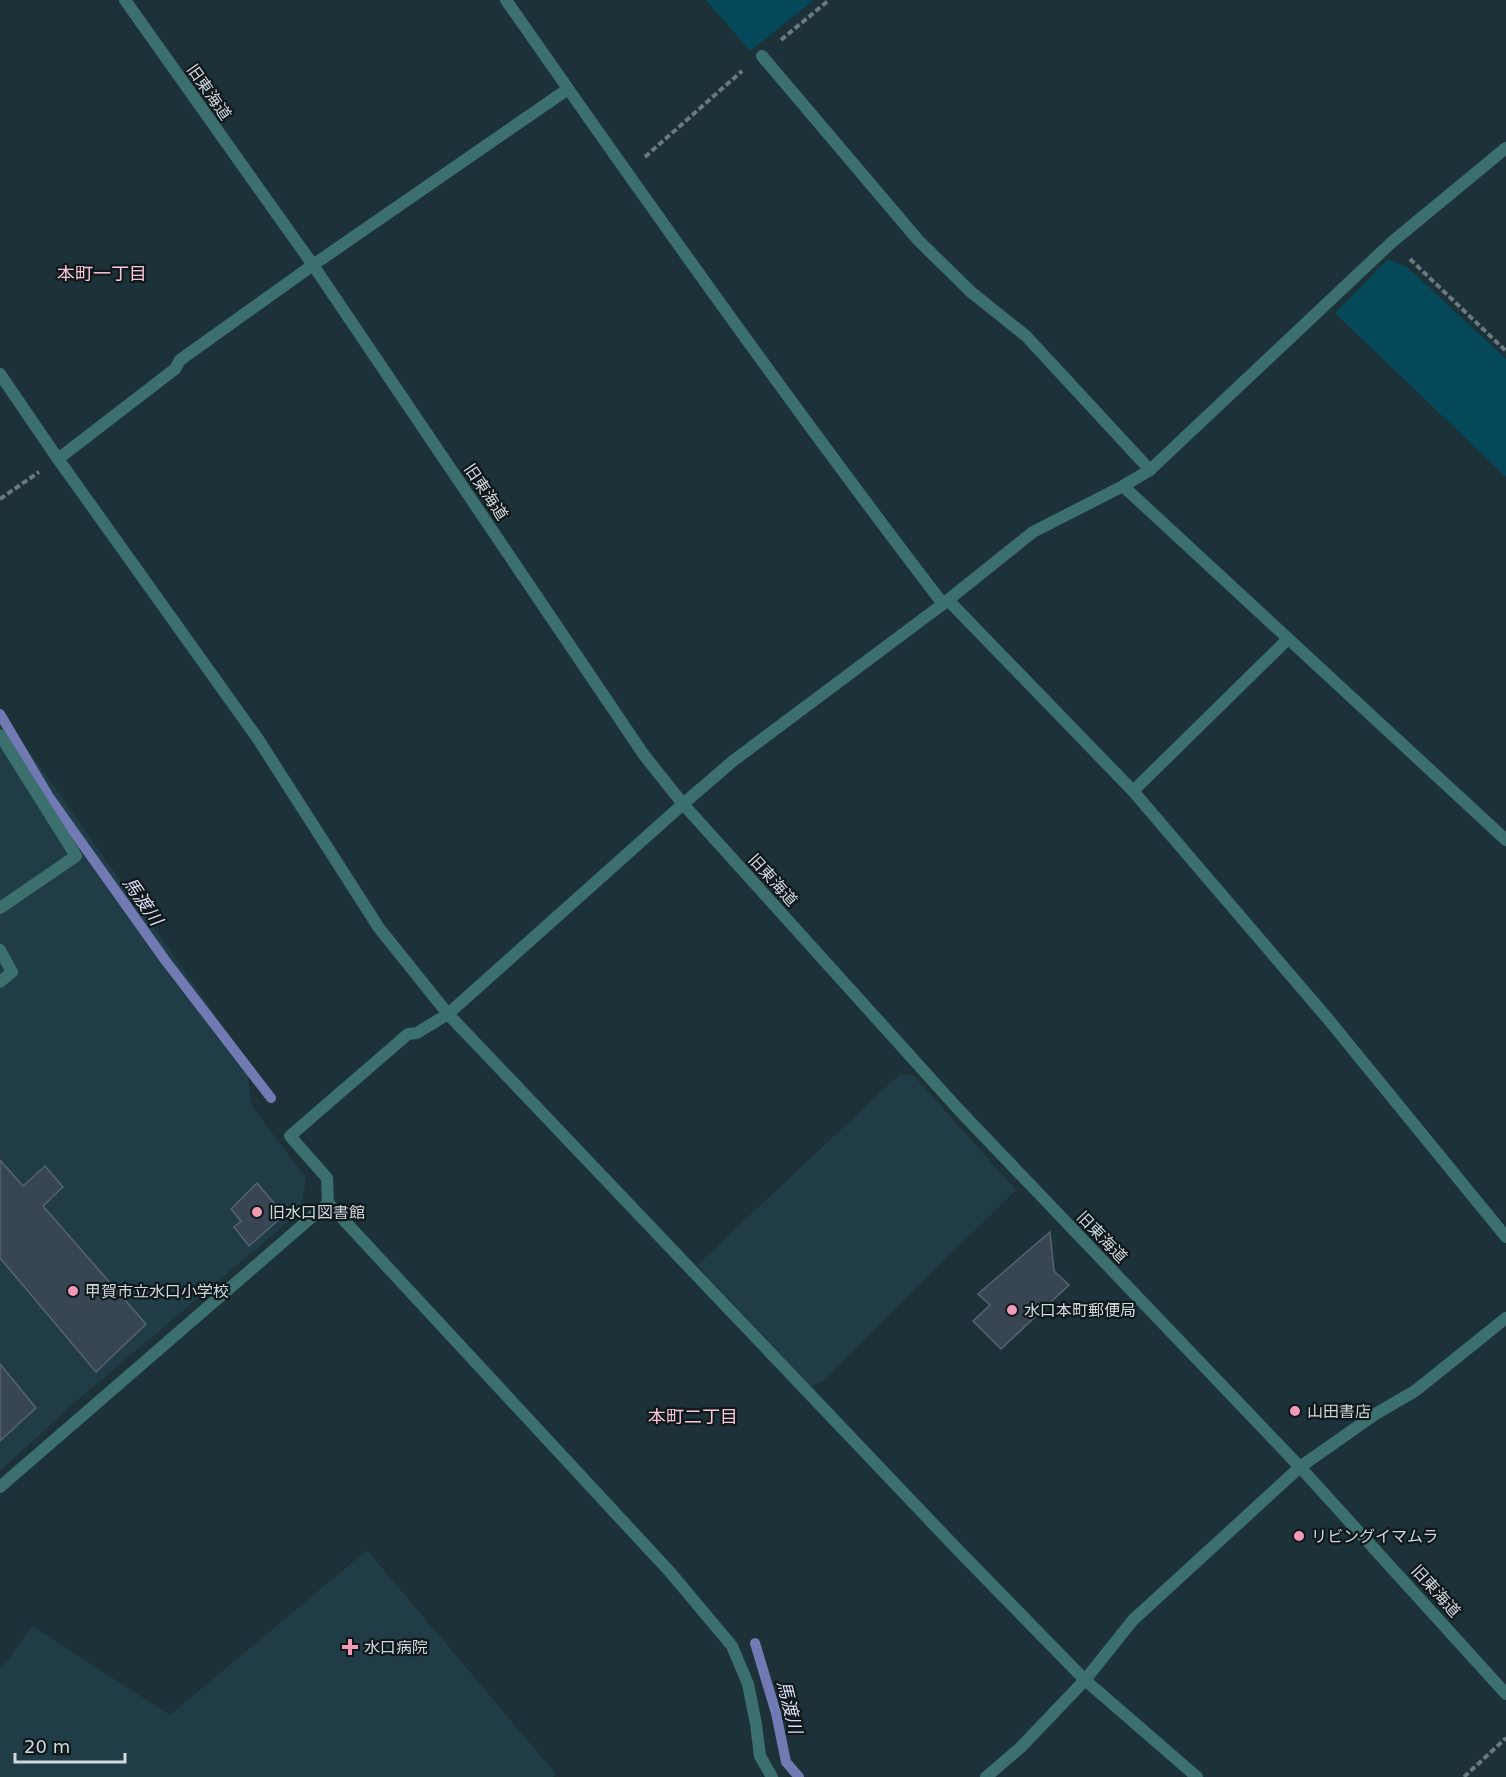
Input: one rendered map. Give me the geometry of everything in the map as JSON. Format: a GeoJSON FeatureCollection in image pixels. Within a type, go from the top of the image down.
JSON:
{"type":"FeatureCollection","features":[{"type":"Feature","properties":{"kind":"street","name":"旧東海道"},"geometry":{"type":"LineString","coordinates":[[125,0],[313,265],[631,735],[683,804],[959,1110],[1300,1467],[1506,1694]]}},
{"type":"Feature","properties":{"kind":"street"},"geometry":{"type":"LineString","coordinates":[[506,0],[867,505],[946,602],[1133,791],[1328,1019],[1506,1237]]}},
{"type":"Feature","properties":{"kind":"street"},"geometry":{"type":"LineString","coordinates":[[762,56],[918,240],[971,292],[1026,336],[1150,470]]}},
{"type":"Feature","properties":{"kind":"street"},"geometry":{"type":"LineString","coordinates":[[58,459],[175,369],[180,360],[568,89]]}},
{"type":"Feature","properties":{"kind":"street"},"geometry":{"type":"LineString","coordinates":[[772,1777],[760,1756],[748,1684],[732,1646],[670,1572],[328,1203],[327,1178],[291,1136],[408,1034],[417,1033],[448,1014],[733,761],[946,602],[1033,532],[1150,470],[1392,242],[1506,148]]}},
{"type":"Feature","properties":{"kind":"street"},"geometry":{"type":"LineString","coordinates":[[0,374],[258,740],[379,928],[448,1014],[959,1551],[1085,1680],[1197,1777]]}},
{"type":"Feature","properties":{"kind":"street"},"geometry":{"type":"LineString","coordinates":[[1123,486],[1506,840]]}},
{"type":"Feature","properties":{"kind":"street"},"geometry":{"type":"LineString","coordinates":[[1133,791],[1288,639]]}},
{"type":"Feature","properties":{"kind":"street"},"geometry":{"type":"LineString","coordinates":[[0,735],[76,856],[0,908]]}},
{"type":"Feature","properties":{"kind":"street"},"geometry":{"type":"LineString","coordinates":[[0,950],[12,972],[0,982]]}},
{"type":"Feature","properties":{"kind":"street"},"geometry":{"type":"LineString","coordinates":[[0,1487],[328,1203]]}},
{"type":"Feature","properties":{"kind":"street"},"geometry":{"type":"LineString","coordinates":[[986,1777],[1020,1748],[1085,1680],[1133,1620],[1300,1467],[1377,1413],[1415,1391],[1506,1318]]}},
{"type":"Feature","properties":{"kind":"path"},"geometry":{"type":"LineString","coordinates":[[628,172],[748,65],[829,0]]}},
{"type":"Feature","properties":{"kind":"path"},"geometry":{"type":"LineString","coordinates":[[1392,242],[1506,351]]}},
{"type":"Feature","properties":{"kind":"path"},"geometry":{"type":"LineString","coordinates":[[0,499],[58,459]]}},
{"type":"Feature","properties":{"kind":"path"},"geometry":{"type":"LineString","coordinates":[[1464,1777],[1506,1738]]}},
{"type":"Feature","properties":{"kind":"shaded area"},"geometry":{"type":"Polygon","coordinates":[[[706,0],[814,0],[750,51],[706,0]]]}},
{"type":"Feature","properties":{"kind":"shaded area"},"geometry":{"type":"Polygon","coordinates":[[[1388,259],[1408,268],[1506,359],[1506,477],[1335,313],[1388,259]]]}},
{"type":"Feature","properties":{"kind":"shaded area"},"geometry":{"type":"Polygon","coordinates":[[[0,710],[245,1057],[252,1106],[306,1178],[301,1211],[73,1404],[0,1471],[0,710]]]}},
{"type":"Feature","properties":{"kind":"shaded area"},"geometry":{"type":"Polygon","coordinates":[[[900,1074],[914,1076],[1016,1190],[821,1382],[810,1387],[697,1265],[900,1074]]]}},
{"type":"Feature","properties":{"kind":"shaded area","name":"水口病院"},"geometry":{"type":"Polygon","coordinates":[[[367,1550],[556,1774],[553,1777],[0,1777],[0,1668],[32,1626],[170,1715],[367,1550]]]}},
{"type":"Feature","properties":{"kind":"building","name":"甲賀市立水口小学校"},"geometry":{"type":"Polygon","coordinates":[[[0,1160],[23,1186],[45,1166],[63,1187],[43,1206],[146,1324],[96,1372],[0,1258],[0,1160]]]}},
{"type":"Feature","properties":{"kind":"building","name":"旧水口図書館"},"geometry":{"type":"Polygon","coordinates":[[[257,1183],[284,1215],[249,1246],[234,1227],[241,1221],[231,1209],[257,1183]]]}},
{"type":"Feature","properties":{"kind":"building"},"geometry":{"type":"Polygon","coordinates":[[[1050,1232],[1054,1271],[1069,1285],[1001,1349],[973,1321],[990,1305],[978,1294],[1050,1232]]]}},
{"type":"Feature","properties":{"kind":"building"},"geometry":{"type":"Polygon","coordinates":[[[0,1364],[36,1408],[0,1441],[0,1364]]]}},
{"type":"Feature","properties":{"kind":"waterway","name":"馬渡川"},"geometry":{"type":"LineString","coordinates":[[0,714],[49,797],[165,960],[271,1098]]}},
{"type":"Feature","properties":{"kind":"waterway","name":"馬渡川"},"geometry":{"type":"LineString","coordinates":[[755,1643],[776,1713],[786,1762],[799,1777]]}},
{"type":"Feature","properties":{"kind":"place","name":"旧水口図書館"},"geometry":{"type":"Point","coordinates":[257,1212]}},
{"type":"Feature","properties":{"kind":"place","name":"甲賀市立水口小学校"},"geometry":{"type":"Point","coordinates":[73,1291]}},
{"type":"Feature","properties":{"kind":"place","name":"水口本町郵便局"},"geometry":{"type":"Point","coordinates":[1012,1310]}},
{"type":"Feature","properties":{"kind":"place","name":"山田書店"},"geometry":{"type":"Point","coordinates":[1295,1411]}},
{"type":"Feature","properties":{"kind":"place","name":"リビングイマムラ"},"geometry":{"type":"Point","coordinates":[1299,1536]}},
{"type":"Feature","properties":{"kind":"place","name":"水口病院"},"geometry":{"type":"Point","coordinates":[350,1647]}},
{"type":"Feature","properties":{"kind":"district","name":"本町一丁目"},"geometry":{"type":"Point","coordinates":[102,273]}},
{"type":"Feature","properties":{"kind":"district","name":"本町二丁目"},"geometry":{"type":"Point","coordinates":[693,1416]}}]}
